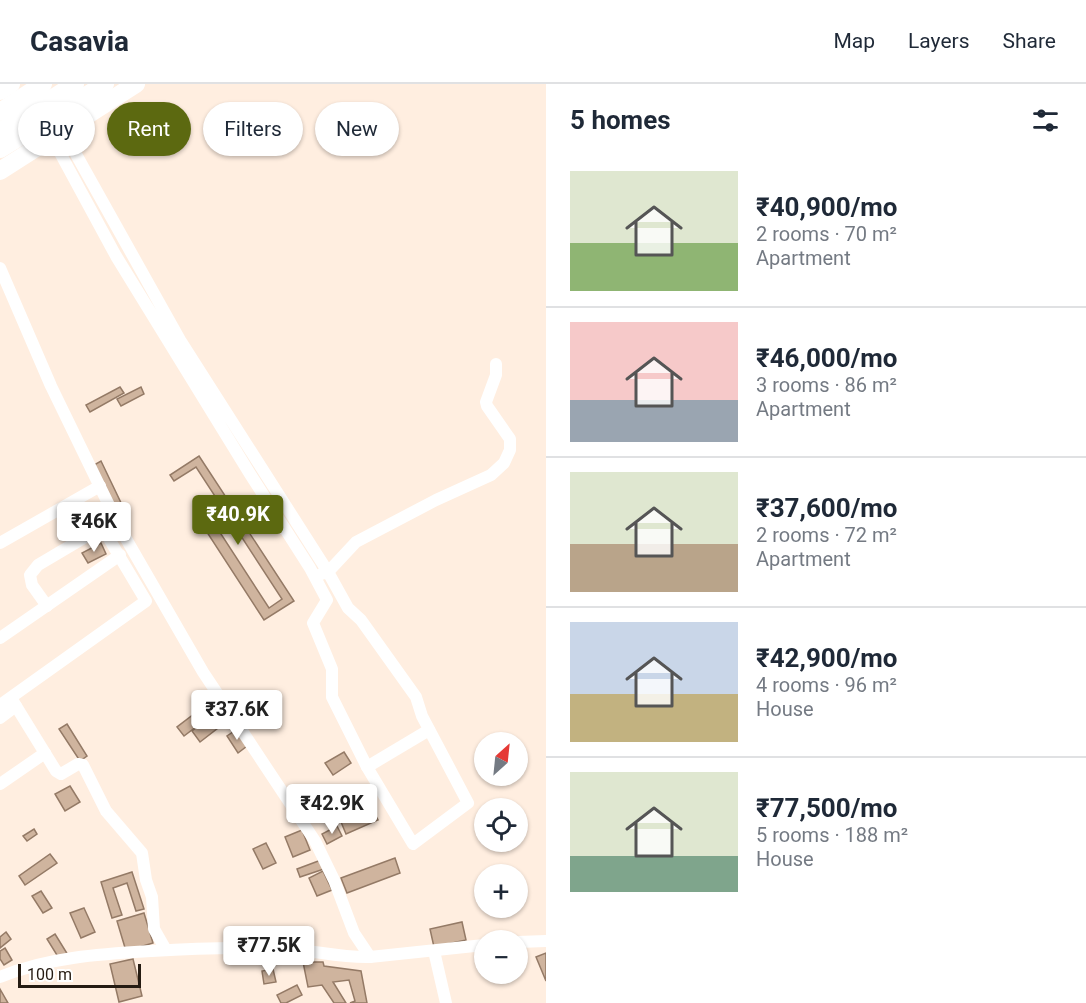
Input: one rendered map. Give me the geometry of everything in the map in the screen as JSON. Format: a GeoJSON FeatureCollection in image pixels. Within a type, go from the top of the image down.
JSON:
{"type":"FeatureCollection","features":[{"type":"Feature","properties":{"kind":"highway"},"geometry":{"type":"LineString","coordinates":[[0,91],[11,84]]}},
{"type":"Feature","properties":{"kind":"highway"},"geometry":{"type":"LineString","coordinates":[[0,112],[42,84]]}},
{"type":"Feature","properties":{"kind":"highway"},"geometry":{"type":"LineString","coordinates":[[0,132],[75,84]]}},
{"type":"Feature","properties":{"kind":"highway"},"geometry":{"type":"LineString","coordinates":[[0,150],[105,84]]}},
{"type":"Feature","properties":{"kind":"highway"},"geometry":{"type":"LineString","coordinates":[[95,110],[136,84]]}},
{"type":"Feature","properties":{"kind":"highway"},"geometry":{"type":"LineString","coordinates":[[0,171],[24,156]]}},
{"type":"Feature","properties":{"kind":"street"},"geometry":{"type":"LineString","coordinates":[[68,156],[98,223],[128,276],[315,577],[327,600],[313,623],[332,669],[332,697],[367,767],[413,844],[468,803],[422,716],[416,697],[362,620],[348,608],[328,572],[180,340],[111,217],[72,156]]}},
{"type":"Feature","properties":{"kind":"street"},"geometry":{"type":"LineString","coordinates":[[98,223],[111,217]]}},
{"type":"Feature","properties":{"kind":"street"},"geometry":{"type":"LineString","coordinates":[[0,268],[51,386],[115,519],[203,672],[315,841],[334,880],[351,927],[370,957]]}},
{"type":"Feature","properties":{"kind":"street"},"geometry":{"type":"LineString","coordinates":[[315,577],[328,572],[356,542],[436,500],[491,475],[504,463],[510,450],[510,439],[486,402],[496,375],[496,364]]}},
{"type":"Feature","properties":{"kind":"street"},"geometry":{"type":"LineString","coordinates":[[0,543],[100,486]]}},
{"type":"Feature","properties":{"kind":"street"},"geometry":{"type":"LineString","coordinates":[[47,606],[32,585],[30,575],[38,565],[115,519]]}},
{"type":"Feature","properties":{"kind":"street"},"geometry":{"type":"LineString","coordinates":[[0,718],[14,702],[102,631],[146,601],[102,527]]}},
{"type":"Feature","properties":{"kind":"street"},"geometry":{"type":"LineString","coordinates":[[1,636],[120,555]]}},
{"type":"Feature","properties":{"kind":"street"},"geometry":{"type":"LineString","coordinates":[[14,702],[59,773],[78,764],[83,765],[108,815],[141,850],[146,880],[152,897],[154,929],[166,950]]}},
{"type":"Feature","properties":{"kind":"street"},"geometry":{"type":"LineString","coordinates":[[0,705],[14,702]]}},
{"type":"Feature","properties":{"kind":"street"},"geometry":{"type":"LineString","coordinates":[[367,767],[429,730]]}},
{"type":"Feature","properties":{"kind":"street"},"geometry":{"type":"LineString","coordinates":[[0,784],[45,753]]}},
{"type":"Feature","properties":{"kind":"street"},"geometry":{"type":"LineString","coordinates":[[528,942],[546,941]]}},
{"type":"Feature","properties":{"kind":"street"},"geometry":{"type":"LineString","coordinates":[[0,977],[26,968],[81,957],[166,950],[262,948],[370,957],[474,946]]}},
{"type":"Feature","properties":{"kind":"street"},"geometry":{"type":"LineString","coordinates":[[434,951],[446,1003]]}},
{"type":"Feature","properties":{"kind":"building"},"geometry":{"type":"Polygon","coordinates":[[[120,387],[124,393],[90,412],[86,405],[120,387]]]}},
{"type":"Feature","properties":{"kind":"building"},"geometry":{"type":"Polygon","coordinates":[[[141,387],[144,394],[121,406],[117,399],[141,387]]]}},
{"type":"Feature","properties":{"kind":"building"},"geometry":{"type":"Polygon","coordinates":[[[199,456],[294,601],[264,620],[201,523],[210,517],[269,608],[282,599],[196,467],[174,481],[170,475],[199,456]]]}},
{"type":"Feature","properties":{"kind":"building"},"geometry":{"type":"Polygon","coordinates":[[[101,461],[123,507],[116,511],[94,465],[101,461]]]}},
{"type":"Feature","properties":{"kind":"building"},"geometry":{"type":"Polygon","coordinates":[[[101,543],[106,554],[88,563],[82,553],[101,543]]]}},
{"type":"Feature","properties":{"kind":"building"},"geometry":{"type":"Polygon","coordinates":[[[211,701],[218,710],[184,736],[177,727],[211,701]]]}},
{"type":"Feature","properties":{"kind":"building"},"geometry":{"type":"Polygon","coordinates":[[[219,711],[227,721],[200,742],[192,731],[219,711]]]}},
{"type":"Feature","properties":{"kind":"building"},"geometry":{"type":"Polygon","coordinates":[[[67,724],[87,756],[80,761],[59,729],[67,724]]]}},
{"type":"Feature","properties":{"kind":"building"},"geometry":{"type":"Polygon","coordinates":[[[236,730],[247,746],[238,753],[227,736],[236,730]]]}},
{"type":"Feature","properties":{"kind":"building"},"geometry":{"type":"Polygon","coordinates":[[[344,752],[351,763],[333,775],[325,763],[344,752]]]}},
{"type":"Feature","properties":{"kind":"building"},"geometry":{"type":"Polygon","coordinates":[[[70,786],[80,802],[65,811],[55,794],[70,786]]]}},
{"type":"Feature","properties":{"kind":"building"},"geometry":{"type":"Polygon","coordinates":[[[319,791],[323,799],[301,811],[297,804],[319,791]]]}},
{"type":"Feature","properties":{"kind":"building"},"geometry":{"type":"Polygon","coordinates":[[[372,808],[378,820],[346,834],[341,822],[372,808]]]}},
{"type":"Feature","properties":{"kind":"building"},"geometry":{"type":"Polygon","coordinates":[[[337,826],[342,836],[327,844],[322,834],[337,826]]]}},
{"type":"Feature","properties":{"kind":"building"},"geometry":{"type":"Polygon","coordinates":[[[34,829],[37,834],[27,841],[23,836],[34,829]]]}},
{"type":"Feature","properties":{"kind":"building"},"geometry":{"type":"Polygon","coordinates":[[[302,830],[310,850],[293,857],[285,837],[302,830]]]}},
{"type":"Feature","properties":{"kind":"building"},"geometry":{"type":"Polygon","coordinates":[[[266,843],[276,863],[263,869],[253,849],[266,843]]]}},
{"type":"Feature","properties":{"kind":"building"},"geometry":{"type":"Polygon","coordinates":[[[50,854],[57,863],[25,885],[19,876],[50,854]]]}},
{"type":"Feature","properties":{"kind":"building"},"geometry":{"type":"Polygon","coordinates":[[[395,858],[400,873],[347,893],[341,878],[395,858]]]}},
{"type":"Feature","properties":{"kind":"building"},"geometry":{"type":"Polygon","coordinates":[[[321,860],[324,869],[300,877],[297,869],[321,860]]]}},
{"type":"Feature","properties":{"kind":"building"},"geometry":{"type":"Polygon","coordinates":[[[323,871],[332,890],[317,896],[309,878],[323,871]]]}},
{"type":"Feature","properties":{"kind":"building"},"geometry":{"type":"Polygon","coordinates":[[[132,872],[144,909],[136,911],[127,883],[113,888],[122,915],[112,918],[101,882],[132,872]]]}},
{"type":"Feature","properties":{"kind":"building"},"geometry":{"type":"Polygon","coordinates":[[[41,891],[52,908],[43,913],[32,896],[41,891]]]}},
{"type":"Feature","properties":{"kind":"building"},"geometry":{"type":"Polygon","coordinates":[[[84,908],[95,932],[81,938],[70,913],[84,908]]]}},
{"type":"Feature","properties":{"kind":"building"},"geometry":{"type":"Polygon","coordinates":[[[144,913],[153,943],[126,951],[117,921],[144,913]]]}},
{"type":"Feature","properties":{"kind":"building"},"geometry":{"type":"Polygon","coordinates":[[[462,922],[466,940],[434,947],[430,929],[462,922]]]}},
{"type":"Feature","properties":{"kind":"building"},"geometry":{"type":"Polygon","coordinates":[[[6,932],[11,939],[0,948],[0,937],[6,932]]]}},
{"type":"Feature","properties":{"kind":"building"},"geometry":{"type":"Polygon","coordinates":[[[55,934],[68,955],[60,960],[47,939],[55,934]]]}},
{"type":"Feature","properties":{"kind":"building"},"geometry":{"type":"Polygon","coordinates":[[[5,948],[12,960],[4,965],[0,959],[0,951],[5,948]]]}},
{"type":"Feature","properties":{"kind":"building"},"geometry":{"type":"Polygon","coordinates":[[[546,953],[546,981],[536,957],[546,953]]]}},
{"type":"Feature","properties":{"kind":"building"},"geometry":{"type":"Polygon","coordinates":[[[133,959],[142,996],[119,1002],[110,964],[133,959]]]}},
{"type":"Feature","properties":{"kind":"building"},"geometry":{"type":"Polygon","coordinates":[[[303,962],[323,962],[324,966],[361,971],[367,1003],[350,1003],[355,1001],[349,980],[333,982],[346,1003],[334,1003],[322,985],[308,987],[303,962]]]}},
{"type":"Feature","properties":{"kind":"building"},"geometry":{"type":"Polygon","coordinates":[[[273,969],[276,982],[264,984],[262,971],[273,969]]]}},
{"type":"Feature","properties":{"kind":"building"},"geometry":{"type":"Polygon","coordinates":[[[297,985],[302,995],[281,1003],[277,995],[297,985]]]}},
{"type":"Feature","properties":{"kind":"building"},"geometry":{"type":"Polygon","coordinates":[[[0,989],[8,1003],[0,1003],[0,989]]]}}]}
